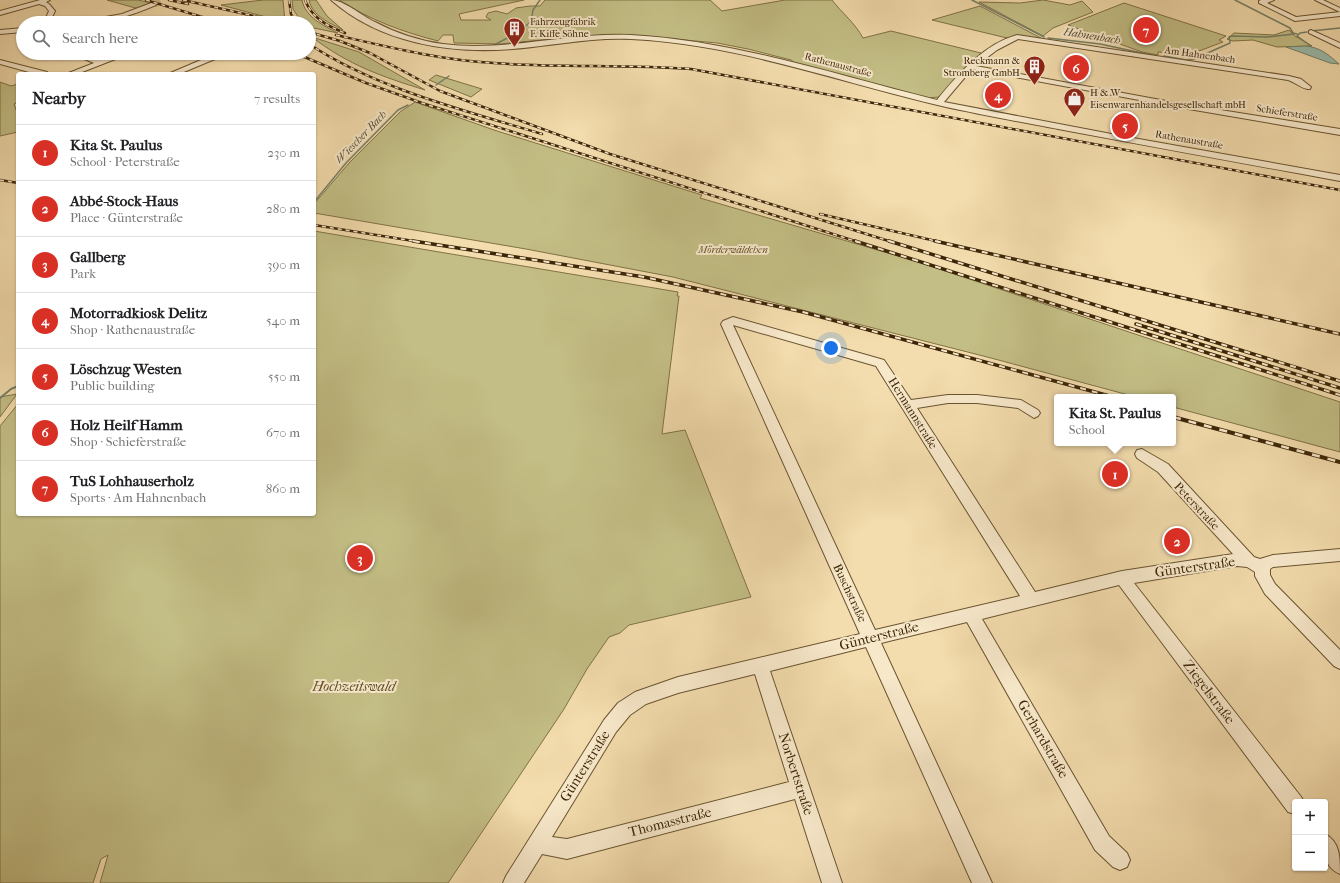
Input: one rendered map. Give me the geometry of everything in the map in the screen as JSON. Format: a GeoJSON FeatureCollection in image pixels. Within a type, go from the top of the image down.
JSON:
{"type":"FeatureCollection","features":[{"type":"Feature","properties":{"kind":"street"},"geometry":{"type":"LineString","coordinates":[[0,13],[47,0]]}},
{"type":"Feature","properties":{"kind":"street","name":"Rathenaustraße"},"geometry":{"type":"LineString","coordinates":[[334,0],[365,19],[396,34],[418,41],[444,46],[490,47],[610,37],[639,38],[701,44],[755,54],[939,103],[1099,135],[1340,178]]}},
{"type":"Feature","properties":{"kind":"street"},"geometry":{"type":"LineString","coordinates":[[1271,0],[1261,2],[1306,24]]}},
{"type":"Feature","properties":{"kind":"street"},"geometry":{"type":"LineString","coordinates":[[1318,0],[1339,10]]}},
{"type":"Feature","properties":{"kind":"street"},"geometry":{"type":"LineString","coordinates":[[40,2],[47,5],[52,10],[50,16]]}},
{"type":"Feature","properties":{"kind":"street"},"geometry":{"type":"LineString","coordinates":[[124,16],[154,4]]}},
{"type":"Feature","properties":{"kind":"street"},"geometry":{"type":"LineString","coordinates":[[1295,19],[1339,10]]}},
{"type":"Feature","properties":{"kind":"street"},"geometry":{"type":"LineString","coordinates":[[0,32],[16,31]]}},
{"type":"Feature","properties":{"kind":"street"},"geometry":{"type":"LineString","coordinates":[[1311,32],[1340,46]]}},
{"type":"Feature","properties":{"kind":"street","name":"Am Hahnenbach"},"geometry":{"type":"LineString","coordinates":[[939,103],[949,89],[970,67],[986,55],[1016,38],[1289,78],[1298,81],[1307,87]]}},
{"type":"Feature","properties":{"kind":"street"},"geometry":{"type":"LineString","coordinates":[[1332,42],[1340,41]]}},
{"type":"Feature","properties":{"kind":"street"},"geometry":{"type":"LineString","coordinates":[[94,60],[101,63]]}},
{"type":"Feature","properties":{"kind":"street"},"geometry":{"type":"LineString","coordinates":[[76,72],[109,60]]}},
{"type":"Feature","properties":{"kind":"street"},"geometry":{"type":"LineString","coordinates":[[177,72],[208,60]]}},
{"type":"Feature","properties":{"kind":"street"},"geometry":{"type":"LineString","coordinates":[[0,62],[37,72]]}},
{"type":"Feature","properties":{"kind":"street","name":"Schieferstraße"},"geometry":{"type":"LineString","coordinates":[[970,67],[1177,105],[1340,132]]}},
{"type":"Feature","properties":{"kind":"street","name":"Hermannstraße"},"geometry":{"type":"LineString","coordinates":[[726,326],[730,322],[740,323],[876,361],[883,366],[1030,600]]}},
{"type":"Feature","properties":{"kind":"street","name":"Buschstraße"},"geometry":{"type":"LineString","coordinates":[[726,326],[871,638],[982,883]]}},
{"type":"Feature","properties":{"kind":"street"},"geometry":{"type":"LineString","coordinates":[[908,405],[941,400],[977,399],[1021,404],[1034,413]]}},
{"type":"Feature","properties":{"kind":"street","name":"Peterstraße"},"geometry":{"type":"LineString","coordinates":[[1142,454],[1163,468],[1256,564],[1270,589],[1340,661]]}},
{"type":"Feature","properties":{"kind":"street","name":"Günterstraße"},"geometry":{"type":"LineString","coordinates":[[513,883],[610,726],[624,709],[641,698],[659,690],[1122,578],[1226,561],[1243,560],[1256,564],[1265,564],[1273,561],[1340,555]]}},
{"type":"Feature","properties":{"kind":"street","name":"Ziegelstraße"},"geometry":{"type":"LineString","coordinates":[[1122,578],[1292,801]]}},
{"type":"Feature","properties":{"kind":"street","name":"Gerhardstraße"},"geometry":{"type":"LineString","coordinates":[[971,614],[1102,843],[1120,860]]}},
{"type":"Feature","properties":{"kind":"street","name":"Norbertstraße"},"geometry":{"type":"LineString","coordinates":[[760,666],[832,883]]}},
{"type":"Feature","properties":{"kind":"street","name":"Thomasstraße"},"geometry":{"type":"LineString","coordinates":[[538,844],[567,849],[801,788]]}},
{"type":"Feature","properties":{"kind":"street"},"geometry":{"type":"LineString","coordinates":[[1328,848],[1340,864]]}},
{"type":"Feature","properties":{"kind":"green space"},"geometry":{"type":"Polygon","coordinates":[[[107,0],[138,0],[151,3],[139,9],[107,0]]]}},
{"type":"Feature","properties":{"kind":"green space"},"geometry":{"type":"Polygon","coordinates":[[[263,0],[283,0],[284,16],[262,16],[221,5],[263,0]]]}},
{"type":"Feature","properties":{"kind":"green space"},"geometry":{"type":"Polygon","coordinates":[[[292,0],[302,0],[311,16],[298,16],[293,9],[292,0]]]}},
{"type":"Feature","properties":{"kind":"green space"},"geometry":{"type":"Polygon","coordinates":[[[309,0],[316,0],[327,16],[343,30],[327,22],[318,15],[311,6],[309,0]]]}},
{"type":"Feature","properties":{"kind":"green space"},"geometry":{"type":"Polygon","coordinates":[[[339,0],[524,0],[459,14],[461,20],[491,20],[486,17],[488,13],[496,11],[507,14],[516,8],[540,6],[545,0],[710,0],[722,11],[785,0],[832,0],[863,38],[891,31],[981,53],[939,97],[928,98],[795,63],[791,60],[717,43],[616,35],[573,37],[500,44],[454,43],[453,35],[443,35],[438,41],[387,25],[363,14],[339,0]]]}},
{"type":"Feature","properties":{"kind":"green space"},"geometry":{"type":"Polygon","coordinates":[[[1043,0],[1070,5],[1082,1],[1093,12],[1053,28],[1043,36],[979,2],[1020,3],[1043,0]]]}},
{"type":"Feature","properties":{"kind":"green space"},"geometry":{"type":"Polygon","coordinates":[[[1124,3],[1226,36],[1219,40],[1223,42],[1183,57],[1170,52],[1167,54],[1158,52],[1158,55],[1142,52],[1068,25],[1124,3]]]}},
{"type":"Feature","properties":{"kind":"green space"},"geometry":{"type":"Polygon","coordinates":[[[980,6],[1041,38],[1007,38],[932,20],[980,6]]]}},
{"type":"Feature","properties":{"kind":"green space"},"geometry":{"type":"Polygon","coordinates":[[[316,20],[321,24],[338,33],[316,28],[316,20]]]}},
{"type":"Feature","properties":{"kind":"green space"},"geometry":{"type":"Polygon","coordinates":[[[1289,30],[1295,36],[1312,46],[1277,47],[1253,40],[1233,41],[1227,39],[1234,33],[1274,35],[1289,30]]]}},
{"type":"Feature","properties":{"kind":"green space"},"geometry":{"type":"Polygon","coordinates":[[[316,38],[359,52],[425,90],[380,75],[352,63],[316,40],[316,38]]]}},
{"type":"Feature","properties":{"kind":"green space"},"geometry":{"type":"Polygon","coordinates":[[[436,75],[482,89],[471,97],[429,80],[436,75]]]}},
{"type":"Feature","properties":{"kind":"green space"},"geometry":{"type":"Polygon","coordinates":[[[0,82],[11,86],[16,85],[16,103],[14,104],[16,110],[16,132],[0,136],[0,82]]]}},
{"type":"Feature","properties":{"kind":"green space","name":"Mörderwäldchen"},"geometry":{"type":"Polygon","coordinates":[[[415,102],[494,130],[702,195],[700,198],[915,261],[1340,402],[1340,452],[1176,408],[1176,394],[1125,394],[991,358],[673,277],[526,249],[316,213],[316,202],[349,163],[400,112],[415,102]]]}},
{"type":"Feature","properties":{"kind":"green space","name":"Hochzeitswald"},"geometry":{"type":"Polygon","coordinates":[[[316,231],[678,292],[677,296],[679,296],[662,434],[685,430],[751,597],[629,625],[620,633],[609,637],[587,669],[564,709],[448,883],[100,883],[108,855],[101,859],[93,883],[0,883],[0,426],[16,406],[16,516],[316,516],[316,231]]]}},
{"type":"Feature","properties":{"kind":"green space"},"geometry":{"type":"Polygon","coordinates":[[[16,394],[0,417],[0,397],[16,394]]]}},
{"type":"Feature","properties":{"kind":"shaded area"},"geometry":{"type":"Polygon","coordinates":[[[1305,46],[1320,50],[1339,64],[1330,63],[1286,47],[1305,46]]]}},
{"type":"Feature","properties":{"kind":"waterway","name":"Wiescher Bach"},"geometry":{"type":"LineString","coordinates":[[494,45],[513,35],[531,22],[533,10],[540,0]]}},
{"type":"Feature","properties":{"kind":"waterway","name":"Hahnenbach"},"geometry":{"type":"LineString","coordinates":[[972,0],[1044,37]]}},
{"type":"Feature","properties":{"kind":"waterway"},"geometry":{"type":"LineString","coordinates":[[1235,0],[1290,28],[1293,33],[1297,34]]}},
{"type":"Feature","properties":{"kind":"waterway"},"geometry":{"type":"LineString","coordinates":[[1311,31],[1340,28]]}},
{"type":"Feature","properties":{"kind":"waterway"},"geometry":{"type":"LineString","coordinates":[[1307,32],[1300,33],[1297,36],[1311,46]]}},
{"type":"Feature","properties":{"kind":"waterway","name":"Hahnenbach"},"geometry":{"type":"LineString","coordinates":[[1230,42],[1229,37],[1232,36],[1267,37],[1294,34]]}},
{"type":"Feature","properties":{"kind":"waterway","name":"Hahnenbach"},"geometry":{"type":"LineString","coordinates":[[1048,38],[1100,44],[1156,56]]}},
{"type":"Feature","properties":{"kind":"waterway","name":"Hahnenbach"},"geometry":{"type":"LineString","coordinates":[[1164,56],[1186,60],[1194,59],[1230,43]]}},
{"type":"Feature","properties":{"kind":"waterway","name":"Wiescher Bach"},"geometry":{"type":"LineString","coordinates":[[436,85],[449,76]]}},
{"type":"Feature","properties":{"kind":"waterway","name":"Wiescher Bach"},"geometry":{"type":"LineString","coordinates":[[316,200],[346,163],[398,110],[408,105]]}},
{"type":"Feature","properties":{"kind":"waterway","name":"Wiescher Bach"},"geometry":{"type":"LineString","coordinates":[[0,398],[16,387]]}},
{"type":"Feature","properties":{"kind":"tunnel"},"geometry":{"type":"LineString","coordinates":[[154,4],[163,0]]}},
{"type":"Feature","properties":{"kind":"railway"},"geometry":{"type":"LineString","coordinates":[[146,0],[199,16]]}},
{"type":"Feature","properties":{"kind":"railway"},"geometry":{"type":"LineString","coordinates":[[169,0],[188,4]]}},
{"type":"Feature","properties":{"kind":"railway"},"geometry":{"type":"LineString","coordinates":[[183,0],[254,16]]}},
{"type":"Feature","properties":{"kind":"railway"},"geometry":{"type":"LineString","coordinates":[[289,0],[292,16]]}},
{"type":"Feature","properties":{"kind":"railway"},"geometry":{"type":"LineString","coordinates":[[305,0],[315,16]]}},
{"type":"Feature","properties":{"kind":"railway"},"geometry":{"type":"LineString","coordinates":[[316,17],[345,33]]}},
{"type":"Feature","properties":{"kind":"railway"},"geometry":{"type":"LineString","coordinates":[[316,34],[340,41],[370,53],[440,91],[610,154],[892,242]]}},
{"type":"Feature","properties":{"kind":"railway"},"geometry":{"type":"LineString","coordinates":[[336,35],[414,52],[474,61],[543,65],[691,69],[1340,190]]}},
{"type":"Feature","properties":{"kind":"railway"},"geometry":{"type":"LineString","coordinates":[[316,48],[335,60],[392,86],[452,107],[542,134]]}},
{"type":"Feature","properties":{"kind":"railway"},"geometry":{"type":"LineString","coordinates":[[312,60],[366,83],[422,103],[858,242]]}},
{"type":"Feature","properties":{"kind":"railway"},"geometry":{"type":"LineString","coordinates":[[0,180],[16,183]]}},
{"type":"Feature","properties":{"kind":"railway"},"geometry":{"type":"LineString","coordinates":[[820,214],[940,242]]}},
{"type":"Feature","properties":{"kind":"railway"},"geometry":{"type":"LineString","coordinates":[[316,225],[420,242]]}},
{"type":"Feature","properties":{"kind":"railway"},"geometry":{"type":"LineString","coordinates":[[413,241],[644,277],[803,312],[1102,394]]}},
{"type":"Feature","properties":{"kind":"railway"},"geometry":{"type":"LineString","coordinates":[[855,241],[1340,395]]}},
{"type":"Feature","properties":{"kind":"railway"},"geometry":{"type":"LineString","coordinates":[[889,241],[1340,381]]}},
{"type":"Feature","properties":{"kind":"railway"},"geometry":{"type":"LineString","coordinates":[[935,241],[1340,334]]}},
{"type":"Feature","properties":{"kind":"railway"},"geometry":{"type":"LineString","coordinates":[[1136,324],[1340,388]]}},
{"type":"Feature","properties":{"kind":"railway"},"geometry":{"type":"LineString","coordinates":[[1176,418],[1340,462]]}},
{"type":"Feature","properties":{"kind":"place","name":"TuS Lohhauserholz"},"geometry":{"type":"Point","coordinates":[1146,30]}},
{"type":"Feature","properties":{"kind":"place","name":"Fahrzeugfabrik F. Kiffe Söhne"},"geometry":{"type":"Point","coordinates":[515,48]}},
{"type":"Feature","properties":{"kind":"place","name":"Holz Heilf Hamm"},"geometry":{"type":"Point","coordinates":[1076,68]}},
{"type":"Feature","properties":{"kind":"place","name":"Reckmann & Stromberg GmbH"},"geometry":{"type":"Point","coordinates":[1035,86]}},
{"type":"Feature","properties":{"kind":"place","name":"Motorradkiosk Delitz"},"geometry":{"type":"Point","coordinates":[998,95]}},
{"type":"Feature","properties":{"kind":"place","name":"H & W Eisenwarenhandelsgesellschaft mbH"},"geometry":{"type":"Point","coordinates":[1075,118]}},
{"type":"Feature","properties":{"kind":"place","name":"Löschzug Westen"},"geometry":{"type":"Point","coordinates":[1125,126]}},
{"type":"Feature","properties":{"kind":"place","name":"Kita St. Paulus"},"geometry":{"type":"Point","coordinates":[1115,474]}},
{"type":"Feature","properties":{"kind":"place","name":"Abbé-Stock-Haus"},"geometry":{"type":"Point","coordinates":[1177,541]}},
{"type":"Feature","properties":{"kind":"place","name":"Gallberg"},"geometry":{"type":"Point","coordinates":[360,558]}}]}
